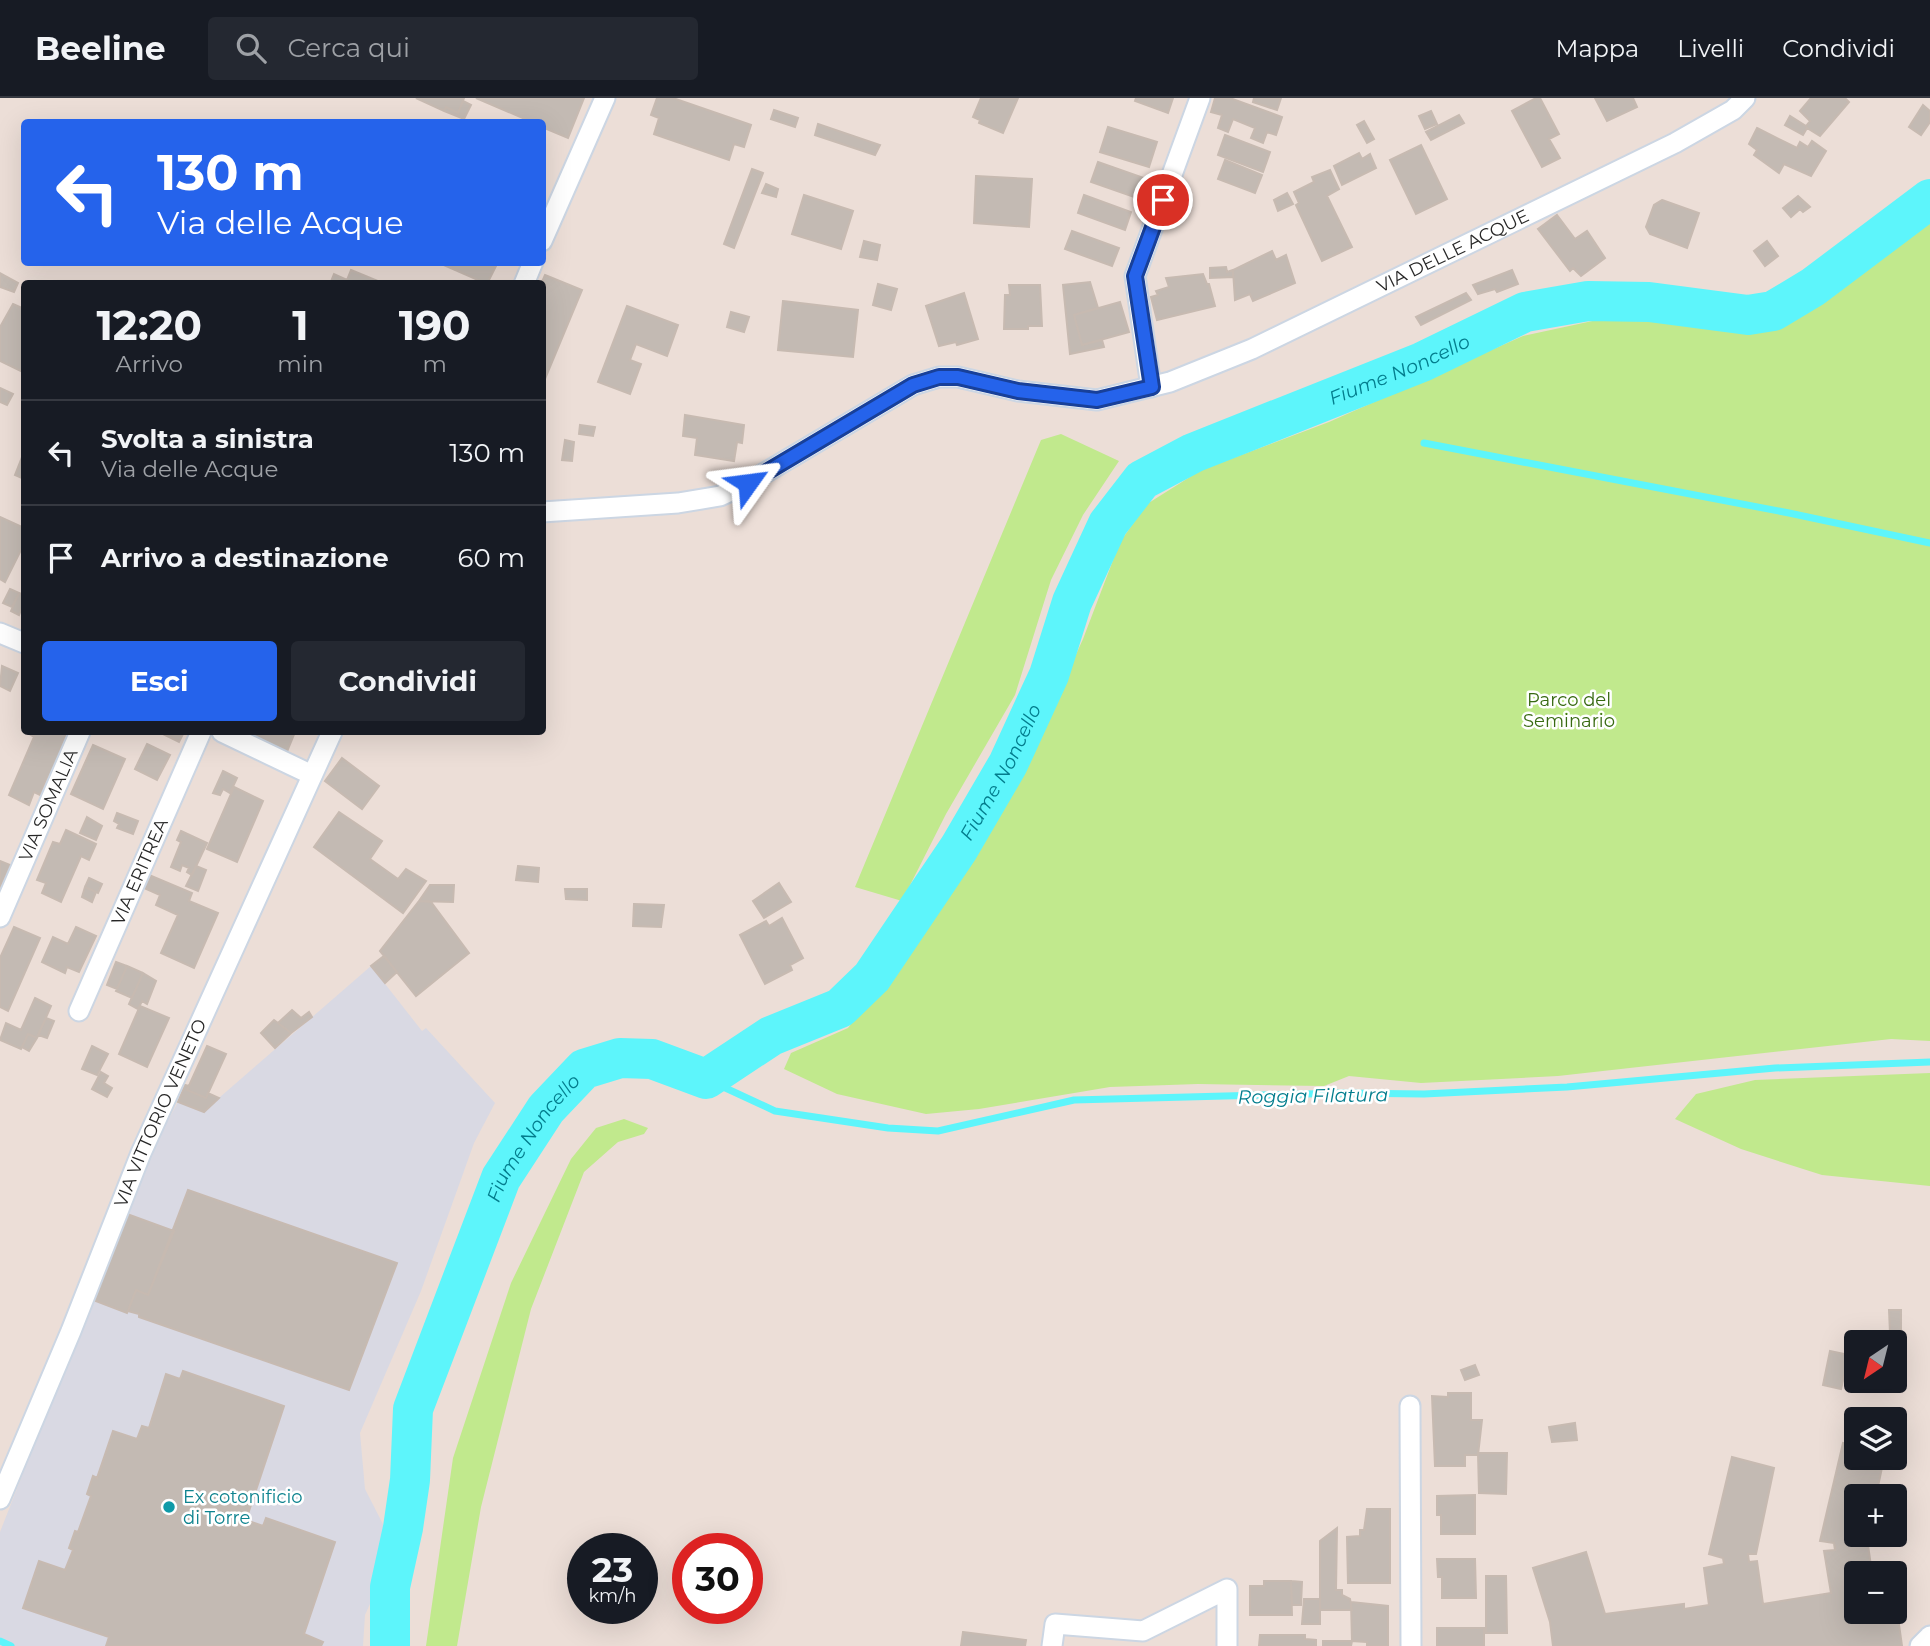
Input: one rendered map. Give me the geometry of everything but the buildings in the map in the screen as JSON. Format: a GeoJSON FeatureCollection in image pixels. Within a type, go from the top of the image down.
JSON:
{"type":"FeatureCollection","features":[{"type":"Feature","properties":{"kind":"street"},"geometry":{"type":"LineString","coordinates":[[546,232],[605,98]]}},
{"type":"Feature","properties":{"kind":"street"},"geometry":{"type":"LineString","coordinates":[[1152,387],[1135,276],[1200,98]]}},
{"type":"Feature","properties":{"kind":"street","name":"VIA DELLE ACQUE"},"geometry":{"type":"LineString","coordinates":[[546,512],[678,503],[720,496],[748,483],[913,385],[939,377],[958,377],[1018,391],[1097,400],[1170,382],[1252,349],[1675,143],[1733,110],[1745,98]]}},
{"type":"Feature","properties":{"kind":"street"},"geometry":{"type":"LineString","coordinates":[[0,633],[21,642]]}},
{"type":"Feature","properties":{"kind":"street","name":"VIA SOMALIA"},"geometry":{"type":"LineString","coordinates":[[0,917],[79,735]]}},
{"type":"Feature","properties":{"kind":"street","name":"VIA ERITREA"},"geometry":{"type":"LineString","coordinates":[[79,1011],[200,735]]}},
{"type":"Feature","properties":{"kind":"street"},"geometry":{"type":"LineString","coordinates":[[228,735],[312,775]]}},
{"type":"Feature","properties":{"kind":"street","name":"VIA VITTORIO VENETO"},"geometry":{"type":"LineString","coordinates":[[0,1499],[6,1466],[71,1331],[141,1153],[331,735]]}},
{"type":"Feature","properties":{"kind":"street"},"geometry":{"type":"LineString","coordinates":[[1410,1406],[1411,1646]]}},
{"type":"Feature","properties":{"kind":"street"},"geometry":{"type":"LineString","coordinates":[[1052,1646],[1055,1624],[1143,1631],[1227,1590],[1227,1646]]}},
{"type":"Feature","properties":{"kind":"street"},"geometry":{"type":"LineString","coordinates":[[1920,1646],[1930,1636]]}},
{"type":"Feature","properties":{"kind":"shaded area","name":"Ex cotonificio di Torre"},"geometry":{"type":"Polygon","coordinates":[[[371,966],[422,1031],[426,1028],[495,1103],[474,1143],[421,1291],[360,1433],[365,1489],[390,1538],[380,1556],[375,1593],[365,1615],[363,1646],[0,1646],[0,1532],[147,1160],[178,1102],[204,1111],[371,966]]]}},
{"type":"Feature","properties":{"kind":"green space","name":"Parco del Seminario"},"geometry":{"type":"Polygon","coordinates":[[[1930,220],[1930,1041],[1891,1039],[1558,1076],[1421,1083],[1349,1076],[1324,1086],[1198,1084],[1110,1087],[979,1109],[926,1114],[837,1094],[784,1069],[791,1053],[848,1028],[937,915],[988,828],[1049,714],[1083,639],[1120,542],[1147,504],[1201,470],[1329,422],[1523,336],[1597,320],[1670,322],[1764,331],[1786,326],[1839,284],[1930,220]]]}},
{"type":"Feature","properties":{"kind":"green space"},"geometry":{"type":"Polygon","coordinates":[[[1061,434],[1119,461],[1083,515],[1051,580],[1015,695],[946,814],[902,901],[855,887],[1041,440],[1061,434]]]}},
{"type":"Feature","properties":{"kind":"green space"},"geometry":{"type":"Polygon","coordinates":[[[1930,1073],[1930,1186],[1822,1175],[1741,1149],[1675,1119],[1696,1094],[1755,1080],[1930,1073]]]}},
{"type":"Feature","properties":{"kind":"green space"},"geometry":{"type":"Polygon","coordinates":[[[624,1119],[648,1128],[644,1134],[618,1142],[584,1172],[531,1309],[481,1507],[457,1646],[426,1646],[453,1458],[511,1283],[571,1159],[596,1128],[624,1119]]]}},
{"type":"Feature","properties":{"kind":"waterway","name":"Fiume Noncello"},"geometry":{"type":"LineString","coordinates":[[390,1646],[390,1587],[410,1480],[413,1409],[501,1178],[546,1109],[584,1069],[620,1058],[652,1059],[706,1079],[771,1036],[840,1008],[872,977],[959,848],[1008,764],[1049,675],[1072,602],[1108,524],[1142,480],[1193,453],[1422,362],[1525,312],[1588,301],[1649,302],[1748,315],[1773,311],[1813,287],[1930,199]]}},
{"type":"Feature","properties":{"kind":"waterway"},"geometry":{"type":"LineString","coordinates":[[1424,443],[1930,543]]}},
{"type":"Feature","properties":{"kind":"waterway","name":"Roggia Filatura"},"geometry":{"type":"LineString","coordinates":[[706,1079],[775,1111],[888,1128],[938,1131],[1074,1100],[1342,1093],[1424,1094],[1567,1087],[1775,1068],[1930,1062]]}},
{"type":"Feature","properties":{"kind":"waterway"},"geometry":{"type":"LineString","coordinates":[[0,1641],[11,1646]]}},
{"type":"Feature","properties":{"kind":"place","name":"Ex cotonificio di Torre"},"geometry":{"type":"Point","coordinates":[169,1507]}},
{"type":"Feature","properties":{"kind":"route"},"geometry":{"type":"LineString","coordinates":[[748,483],[913,385],[939,377],[958,377],[1018,391],[1097,400],[1152,387],[1135,276],[1163,200]]}}]}
